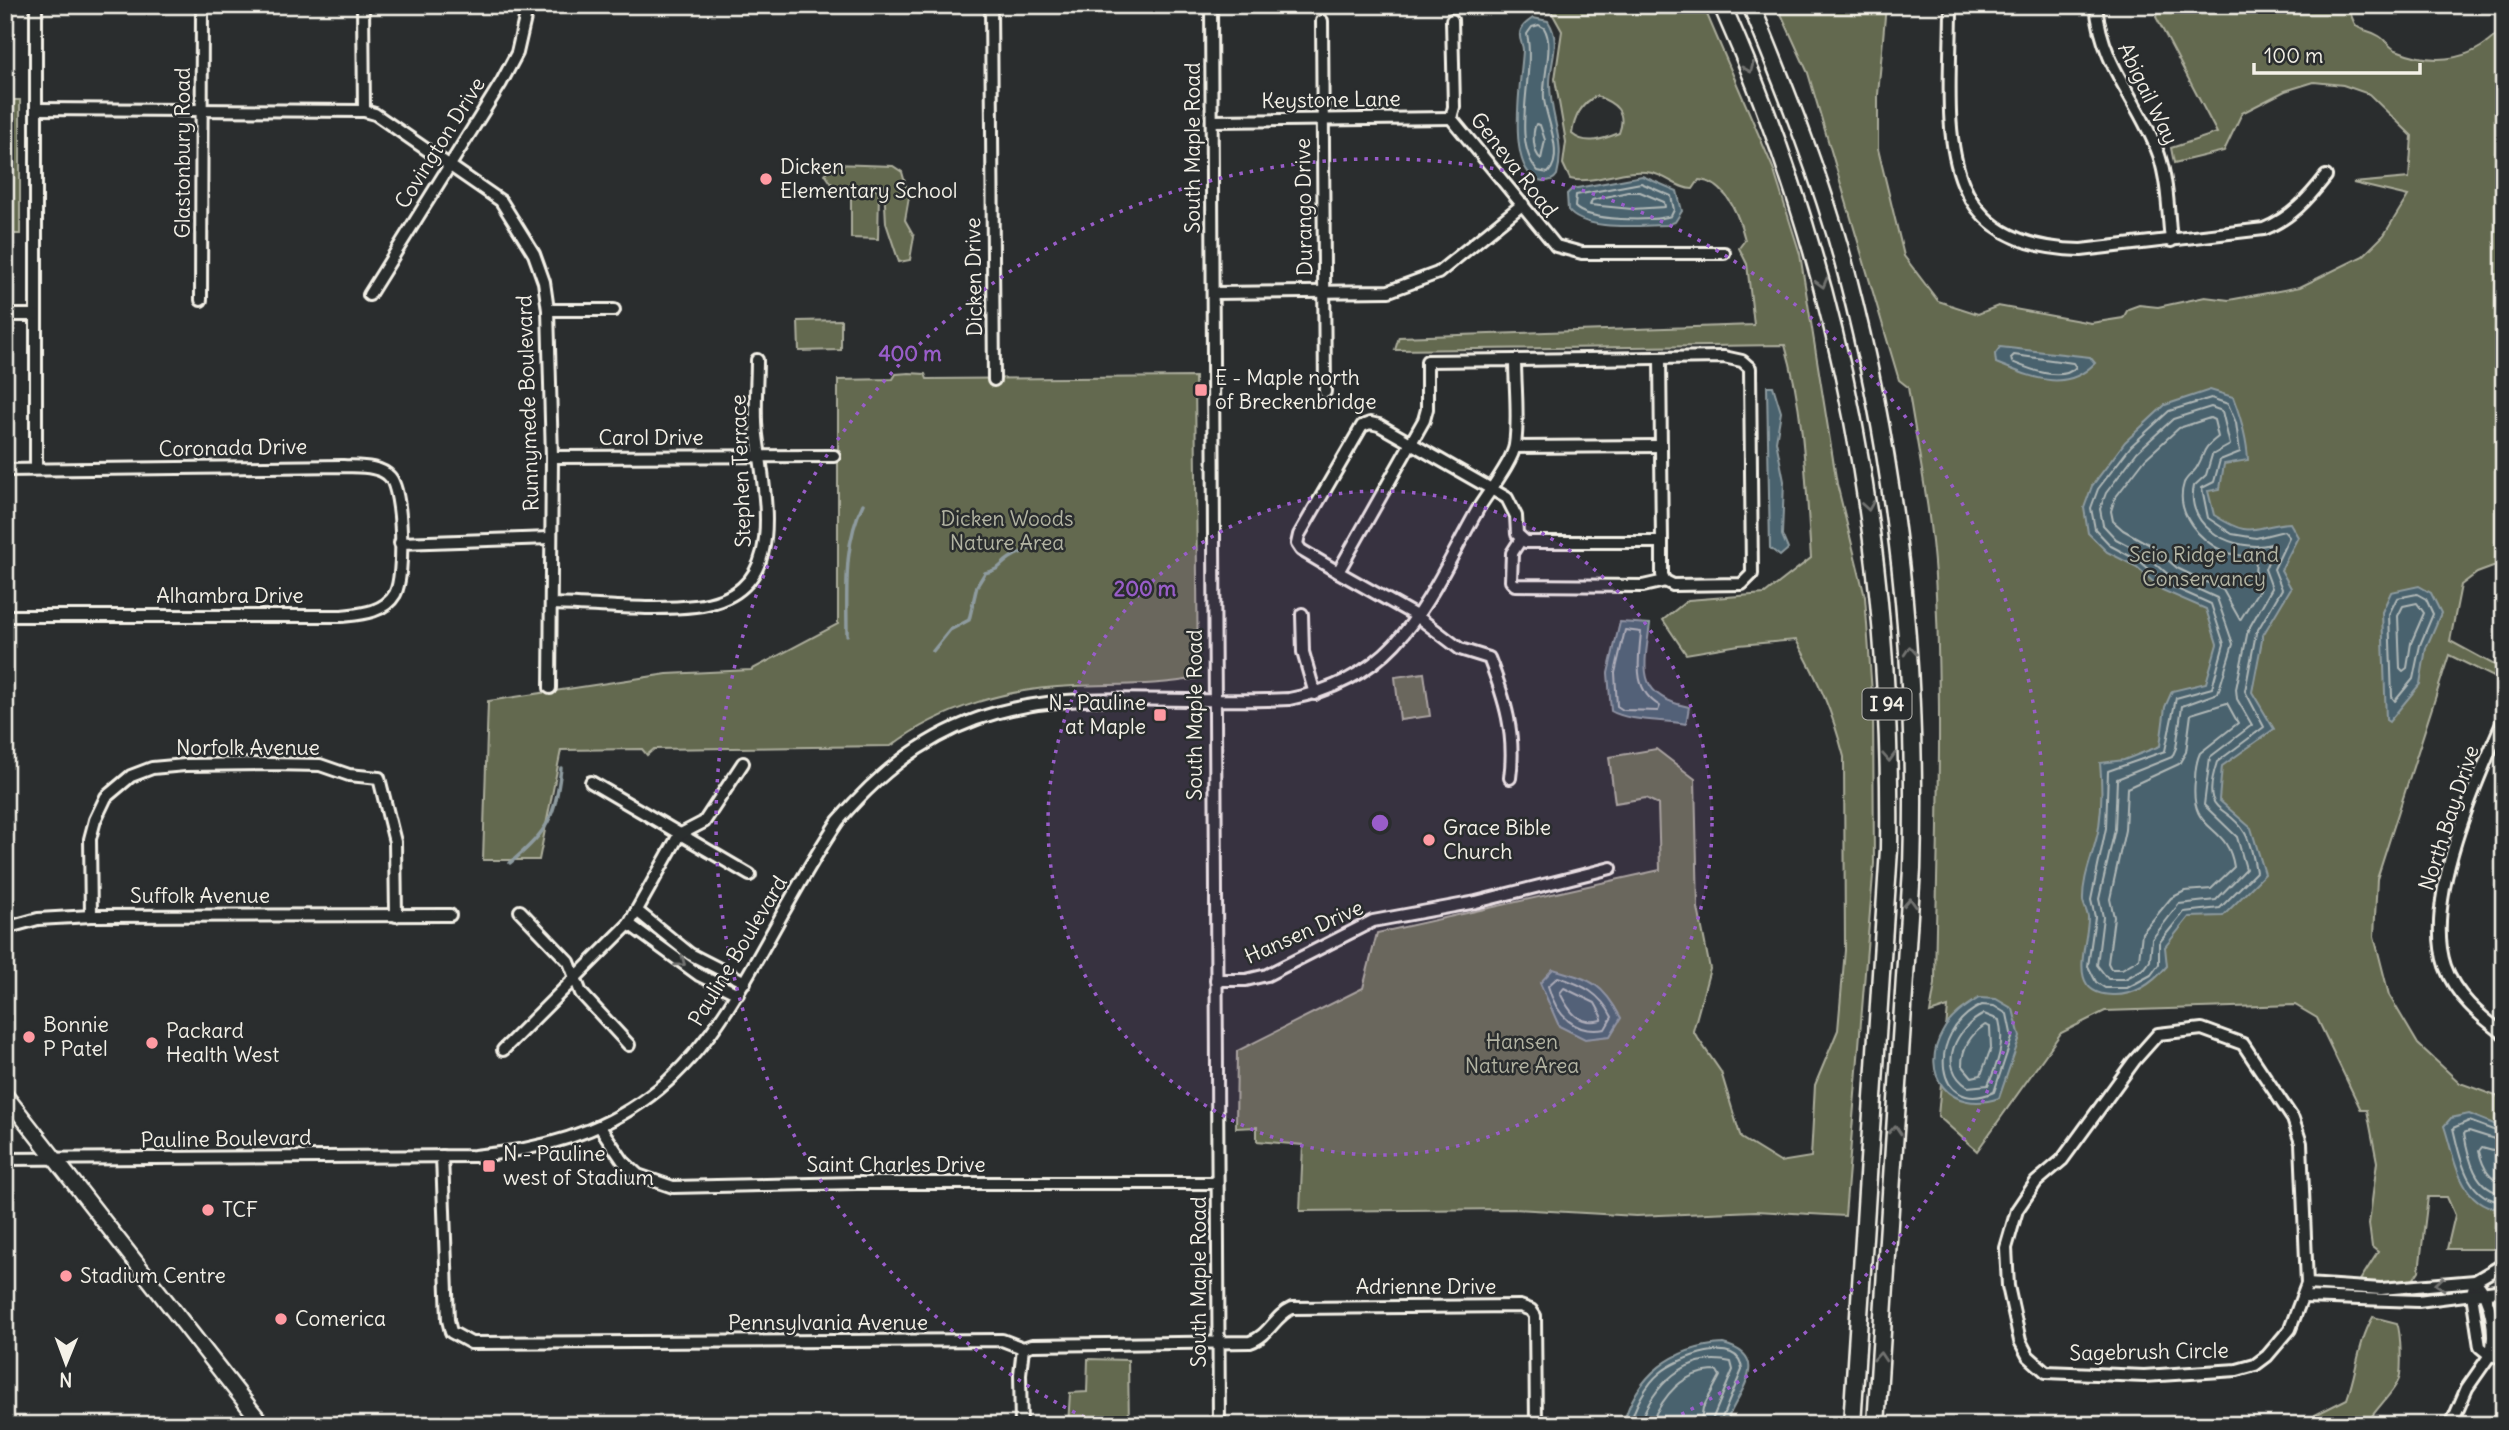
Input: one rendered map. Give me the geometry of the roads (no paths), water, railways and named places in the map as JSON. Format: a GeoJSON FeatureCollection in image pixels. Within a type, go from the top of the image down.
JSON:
{"type":"FeatureCollection","features":[{"type":"Feature","properties":{"kind":"highway","name":"I 94"},"geometry":{"type":"LineString","coordinates":[[1722,5],[1766,111],[1805,223],[1836,334],[1867,499],[1883,623],[1890,770],[1889,849],[1852,1425]]}},
{"type":"Feature","properties":{"kind":"highway","name":"I 94"},"geometry":{"type":"LineString","coordinates":[[1751,5],[1817,177],[1847,275],[1884,448],[1904,587],[1913,717],[1912,869],[1876,1425]]}},
{"type":"Feature","properties":{"kind":"main road"},"geometry":{"type":"LineString","coordinates":[[5,1095],[263,1425]]}},
{"type":"Feature","properties":{"kind":"street"},"geometry":{"type":"LineString","coordinates":[[36,5],[36,469]]}},
{"type":"Feature","properties":{"kind":"street","name":"Glastonbury Road"},"geometry":{"type":"LineString","coordinates":[[201,300],[202,5]]}},
{"type":"Feature","properties":{"kind":"street"},"geometry":{"type":"LineString","coordinates":[[363,5],[364,111]]}},
{"type":"Feature","properties":{"kind":"street","name":"Covington Drive"},"geometry":{"type":"LineString","coordinates":[[369,295],[517,54],[528,5]]}},
{"type":"Feature","properties":{"kind":"street","name":"Dicken Drive"},"geometry":{"type":"LineString","coordinates":[[991,5],[994,380]]}},
{"type":"Feature","properties":{"kind":"street","name":"South Maple Road"},"geometry":{"type":"LineString","coordinates":[[1211,5],[1219,1425]]}},
{"type":"Feature","properties":{"kind":"street"},"geometry":{"type":"LineString","coordinates":[[1951,5],[1951,125],[1955,166],[1963,189],[1977,209],[1996,228],[2025,242],[2052,250],[2081,250],[2264,229],[2283,221],[2310,197],[2326,176]]}},
{"type":"Feature","properties":{"kind":"street","name":"Abigail Way"},"geometry":{"type":"LineString","coordinates":[[2096,5],[2099,36],[2159,155],[2171,241]]}},
{"type":"Feature","properties":{"kind":"street","name":"Geneva Road"},"geometry":{"type":"LineString","coordinates":[[1452,20],[1454,107],[1451,118],[1556,246],[1568,251],[1595,253],[1724,253]]}},
{"type":"Feature","properties":{"kind":"street","name":"Durango Drive"},"geometry":{"type":"LineString","coordinates":[[1321,21],[1325,392]]}},
{"type":"Feature","properties":{"kind":"street","name":"Runnymede Boulevard"},"geometry":{"type":"LineString","coordinates":[[36,109],[364,111],[375,114],[450,163],[501,201],[517,222],[534,254],[548,310],[552,457],[550,688]]}},
{"type":"Feature","properties":{"kind":"street","name":"Keystone Lane"},"geometry":{"type":"LineString","coordinates":[[1212,121],[1451,118]]}},
{"type":"Feature","properties":{"kind":"street"},"geometry":{"type":"LineString","coordinates":[[1213,293],[1389,291],[1438,273],[1522,204]]}},
{"type":"Feature","properties":{"kind":"street"},"geometry":{"type":"LineString","coordinates":[[548,310],[614,310]]}},
{"type":"Feature","properties":{"kind":"street"},"geometry":{"type":"LineString","coordinates":[[5,315],[36,314]]}},
{"type":"Feature","properties":{"kind":"street"},"geometry":{"type":"LineString","coordinates":[[1338,572],[1411,443],[1427,409],[1427,361],[1660,358],[1734,359],[1742,361],[1752,373],[1752,574],[1742,584],[1673,585],[1665,581],[1662,575],[1660,358]]}},
{"type":"Feature","properties":{"kind":"street","name":"Stephen Terrace"},"geometry":{"type":"LineString","coordinates":[[551,604],[694,607],[723,601],[741,591],[755,576],[764,555],[761,457],[756,433],[757,360]]}},
{"type":"Feature","properties":{"kind":"street"},"geometry":{"type":"LineString","coordinates":[[1515,360],[1515,447],[1661,446]]}},
{"type":"Feature","properties":{"kind":"street"},"geometry":{"type":"LineString","coordinates":[[1510,778],[1514,750],[1511,729],[1489,658],[1460,649],[1418,617],[1301,550],[1297,544],[1299,535],[1362,426],[1370,423],[1380,425],[1507,498],[1516,516],[1521,539],[1510,560],[1511,581],[1515,585],[1643,586],[1665,581]]}},
{"type":"Feature","properties":{"kind":"street","name":"Pauline Boulevard"},"geometry":{"type":"LineString","coordinates":[[5,1159],[442,1156],[523,1150],[600,1127],[632,1108],[681,1070],[722,1021],[838,821],[861,794],[894,764],[944,732],[978,718],[1037,702],[1080,698],[1214,701],[1289,699],[1315,694],[1347,682],[1375,664],[1418,617],[1515,447]]}},
{"type":"Feature","properties":{"kind":"street","name":"Carol Drive"},"geometry":{"type":"LineString","coordinates":[[552,457],[834,456]]}},
{"type":"Feature","properties":{"kind":"street","name":"Coronada Drive"},"geometry":{"type":"LineString","coordinates":[[5,470],[365,467],[389,476],[396,489],[400,543]]}},
{"type":"Feature","properties":{"kind":"street"},"geometry":{"type":"LineString","coordinates":[[400,543],[550,538]]}},
{"type":"Feature","properties":{"kind":"street"},"geometry":{"type":"LineString","coordinates":[[1521,539],[1532,543],[1662,542]]}},
{"type":"Feature","properties":{"kind":"street","name":"Alhambra Drive"},"geometry":{"type":"LineString","coordinates":[[5,616],[368,613],[384,606],[395,594],[400,576],[400,543]]}},
{"type":"Feature","properties":{"kind":"street"},"geometry":{"type":"LineString","coordinates":[[1302,614],[1303,652],[1315,694]]}},
{"type":"Feature","properties":{"kind":"street","name":"North Bay Drive"},"geometry":{"type":"LineString","coordinates":[[2504,719],[2485,762],[2454,851],[2440,913],[2445,967],[2463,999],[2504,1034]]}},
{"type":"Feature","properties":{"kind":"street"},"geometry":{"type":"LineString","coordinates":[[503,1050],[629,924],[680,835],[704,822],[743,763]]}},
{"type":"Feature","properties":{"kind":"street","name":"Norfolk Avenue"},"geometry":{"type":"LineString","coordinates":[[91,916],[90,839],[106,797],[131,776],[152,768],[268,764],[320,765],[349,775],[379,778],[395,842],[396,916]]}},
{"type":"Feature","properties":{"kind":"street"},"geometry":{"type":"LineString","coordinates":[[591,782],[750,875]]}},
{"type":"Feature","properties":{"kind":"street","name":"Hansen Drive"},"geometry":{"type":"LineString","coordinates":[[1216,980],[1246,980],[1266,975],[1373,920],[1476,902],[1611,868]]}},
{"type":"Feature","properties":{"kind":"street"},"geometry":{"type":"LineString","coordinates":[[520,911],[569,962],[581,993],[629,1045]]}},
{"type":"Feature","properties":{"kind":"street"},"geometry":{"type":"LineString","coordinates":[[637,911],[690,954],[745,982]]}},
{"type":"Feature","properties":{"kind":"street","name":"Suffolk Avenue"},"geometry":{"type":"LineString","coordinates":[[5,928],[38,919],[91,916],[450,915]]}},
{"type":"Feature","properties":{"kind":"street"},"geometry":{"type":"LineString","coordinates":[[629,924],[699,975],[738,994]]}},
{"type":"Feature","properties":{"kind":"street","name":"Sagebrush Circle"},"geometry":{"type":"LineString","coordinates":[[2202,1029],[2243,1044],[2293,1119],[2301,1143],[2307,1284],[2304,1297],[2290,1329],[2267,1356],[2246,1368],[2213,1374],[2144,1376],[2046,1372],[2028,1356],[2020,1341],[2008,1286],[2006,1248],[2017,1210],[2036,1182],[2062,1160],[2134,1061],[2158,1034],[2202,1029]]}},
{"type":"Feature","properties":{"kind":"street","name":"Saint Charles Drive"},"geometry":{"type":"LineString","coordinates":[[600,1127],[623,1161],[638,1175],[673,1187],[857,1183],[1217,1183]]}},
{"type":"Feature","properties":{"kind":"street","name":"Pennsylvania Avenue"},"geometry":{"type":"LineString","coordinates":[[442,1156],[448,1320],[451,1332],[460,1338],[483,1345],[1002,1340],[1023,1348],[1032,1345],[1219,1342]]}},
{"type":"Feature","properties":{"kind":"street"},"geometry":{"type":"LineString","coordinates":[[2307,1284],[2381,1289],[2475,1281],[2504,1264]]}},
{"type":"Feature","properties":{"kind":"street"},"geometry":{"type":"LineString","coordinates":[[2451,1425],[2467,1388],[2490,1355],[2493,1345],[2486,1292],[2475,1281]]}},
{"type":"Feature","properties":{"kind":"street"},"geometry":{"type":"LineString","coordinates":[[2475,1281],[2472,1294],[2480,1347],[2490,1355],[2504,1358]]}},
{"type":"Feature","properties":{"kind":"street"},"geometry":{"type":"LineString","coordinates":[[2380,1301],[2381,1289]]}},
{"type":"Feature","properties":{"kind":"street"},"geometry":{"type":"LineString","coordinates":[[2304,1297],[2418,1301],[2504,1290]]}},
{"type":"Feature","properties":{"kind":"street","name":"Adrienne Drive"},"geometry":{"type":"LineString","coordinates":[[1219,1342],[1257,1340],[1284,1312],[1303,1307],[1527,1307],[1531,1310],[1535,1322],[1536,1425]]}},
{"type":"Feature","properties":{"kind":"street"},"geometry":{"type":"LineString","coordinates":[[1021,1425],[1020,1374],[1023,1348]]}},
{"type":"Feature","properties":{"kind":"water"},"geometry":{"type":"Polygon","coordinates":[[[1533,18],[1548,21],[1555,44],[1550,84],[1560,151],[1557,175],[1548,181],[1531,175],[1523,162],[1519,144],[1518,102],[1523,50],[1520,31],[1533,18]]]}},
{"type":"Feature","properties":{"kind":"water"},"geometry":{"type":"Polygon","coordinates":[[[1642,176],[1677,191],[1682,211],[1675,222],[1667,225],[1614,226],[1587,222],[1568,210],[1567,194],[1572,189],[1642,176]]]}},
{"type":"Feature","properties":{"kind":"water"},"geometry":{"type":"Polygon","coordinates":[[[2000,347],[2090,357],[2095,363],[2072,378],[2048,380],[1996,363],[1995,354],[2000,347]]]}},
{"type":"Feature","properties":{"kind":"water"},"geometry":{"type":"Polygon","coordinates":[[[1767,386],[1773,386],[1781,412],[1776,441],[1784,481],[1782,535],[1788,549],[1780,556],[1770,548],[1767,386]]]}},
{"type":"Feature","properties":{"kind":"water"},"geometry":{"type":"Polygon","coordinates":[[[2210,390],[2233,397],[2243,428],[2248,460],[2224,464],[2220,489],[2208,491],[2214,515],[2237,527],[2252,530],[2290,523],[2298,537],[2281,570],[2291,588],[2263,635],[2252,692],[2274,729],[2222,766],[2219,800],[2251,828],[2265,874],[2223,916],[2189,917],[2165,947],[2167,966],[2150,983],[2136,991],[2112,995],[2097,992],[2088,986],[2082,965],[2088,917],[2083,901],[2085,882],[2100,819],[2100,763],[2124,760],[2160,746],[2165,707],[2172,691],[2206,683],[2217,644],[2206,609],[2162,590],[2137,567],[2107,552],[2088,533],[2084,508],[2092,486],[2125,442],[2165,405],[2210,390]]]}},
{"type":"Feature","properties":{"kind":"water"},"geometry":{"type":"Polygon","coordinates":[[[2419,586],[2431,593],[2441,613],[2426,648],[2420,684],[2389,722],[2386,720],[2382,612],[2391,592],[2419,586]]]}},
{"type":"Feature","properties":{"kind":"water"},"geometry":{"type":"Polygon","coordinates":[[[1620,622],[1650,624],[1645,667],[1647,678],[1651,688],[1659,696],[1689,707],[1686,724],[1636,718],[1611,711],[1608,673],[1620,622]]]}},
{"type":"Feature","properties":{"kind":"water"},"geometry":{"type":"Polygon","coordinates":[[[1553,969],[1594,984],[1608,997],[1621,1018],[1610,1036],[1585,1039],[1559,1026],[1540,983],[1553,969]]]}},
{"type":"Feature","properties":{"kind":"water"},"geometry":{"type":"Polygon","coordinates":[[[1979,998],[1996,999],[2013,1009],[2020,1037],[1999,1098],[1982,1102],[1966,1101],[1953,1096],[1943,1087],[1934,1062],[1936,1047],[1946,1026],[1959,1012],[1979,998]]]}},
{"type":"Feature","properties":{"kind":"water"},"geometry":{"type":"Polygon","coordinates":[[[2469,1114],[2504,1128],[2504,1209],[2477,1200],[2468,1191],[2456,1166],[2444,1126],[2451,1118],[2469,1114]]]}},
{"type":"Feature","properties":{"kind":"water"},"geometry":{"type":"Polygon","coordinates":[[[1723,1344],[1738,1350],[1747,1358],[1749,1367],[1748,1378],[1725,1425],[1623,1425],[1637,1392],[1659,1367],[1688,1351],[1723,1344]]]}},
{"type":"Feature","properties":{"kind":"waterway"},"geometry":{"type":"LineString","coordinates":[[847,635],[849,551],[863,504]]}},
{"type":"Feature","properties":{"kind":"waterway"},"geometry":{"type":"LineString","coordinates":[[933,651],[950,630],[969,620],[977,586],[985,573],[1028,550],[1040,539]]}},
{"type":"Feature","properties":{"kind":"waterway"},"geometry":{"type":"LineString","coordinates":[[510,863],[534,842],[548,822],[556,799],[561,768]]}},
{"type":"Feature","properties":{"kind":"place","name":"Dicken Elementary School"},"geometry":{"type":"Point","coordinates":[766,179]}},
{"type":"Feature","properties":{"kind":"place","name":"E - Maple north of Breckenbridge"},"geometry":{"type":"Point","coordinates":[1201,390]}},
{"type":"Feature","properties":{"kind":"place","name":"N- Pauline at Maple"},"geometry":{"type":"Point","coordinates":[1160,715]}},
{"type":"Feature","properties":{"kind":"place","name":"Grace Bible Church"},"geometry":{"type":"Point","coordinates":[1429,840]}},
{"type":"Feature","properties":{"kind":"place","name":"Bonnie P Patel"},"geometry":{"type":"Point","coordinates":[29,1037]}},
{"type":"Feature","properties":{"kind":"place","name":"Packard Health West"},"geometry":{"type":"Point","coordinates":[152,1043]}},
{"type":"Feature","properties":{"kind":"place","name":"N - Pauline west of Stadium"},"geometry":{"type":"Point","coordinates":[489,1166]}},
{"type":"Feature","properties":{"kind":"place","name":"TCF"},"geometry":{"type":"Point","coordinates":[208,1210]}},
{"type":"Feature","properties":{"kind":"place","name":"Stadium Centre"},"geometry":{"type":"Point","coordinates":[66,1276]}},
{"type":"Feature","properties":{"kind":"place","name":"Comerica"},"geometry":{"type":"Point","coordinates":[281,1319]}},
{"type":"Feature","properties":{"kind":"park label","name":"Dicken Woods Nature Area"},"geometry":{"type":"Point","coordinates":[1007,531]}},
{"type":"Feature","properties":{"kind":"park label","name":"Scio Ridge Land Conservancy"},"geometry":{"type":"Point","coordinates":[2204,567]}},
{"type":"Feature","properties":{"kind":"park label","name":"Hansen Nature Area"},"geometry":{"type":"Point","coordinates":[1522,1054]}}]}
